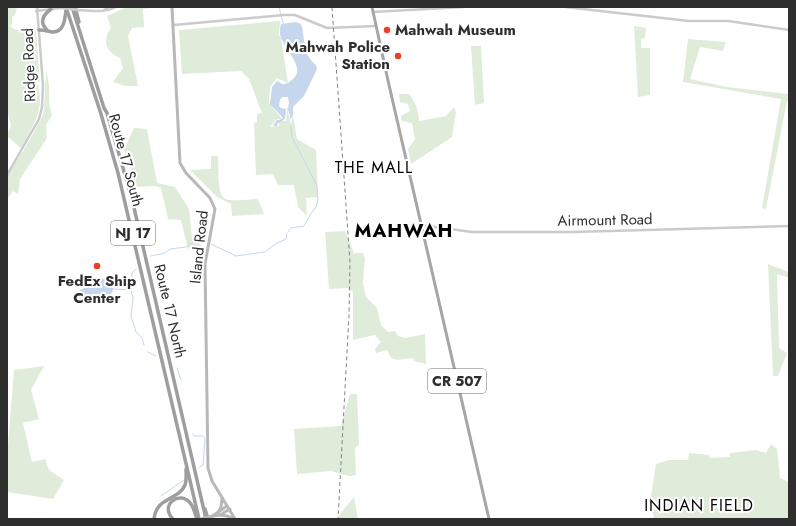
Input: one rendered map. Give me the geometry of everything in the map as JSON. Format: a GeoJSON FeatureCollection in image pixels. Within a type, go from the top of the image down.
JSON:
{"type":"FeatureCollection","features":[{"type":"Feature","properties":{"kind":"highway"},"geometry":{"type":"LineString","coordinates":[[39,30],[55,31],[62,26],[65,21],[64,7]]}},
{"type":"Feature","properties":{"kind":"highway","name":"Route 17 South"},"geometry":{"type":"LineString","coordinates":[[64,7],[106,131],[118,173],[186,462]]}},
{"type":"Feature","properties":{"kind":"highway"},"geometry":{"type":"LineString","coordinates":[[48,30],[43,26],[42,19],[44,14],[52,8]]}},
{"type":"Feature","properties":{"kind":"highway","name":"Route 17 North"},"geometry":{"type":"LineString","coordinates":[[75,8],[126,178],[207,519]]}},
{"type":"Feature","properties":{"kind":"highway"},"geometry":{"type":"LineString","coordinates":[[154,519],[158,507],[184,487],[186,481],[186,462]]}},
{"type":"Feature","properties":{"kind":"highway","name":"NJ 17"},"geometry":{"type":"LineString","coordinates":[[186,462],[199,519]]}},
{"type":"Feature","properties":{"kind":"highway"},"geometry":{"type":"LineString","coordinates":[[173,519],[169,513],[169,506],[173,500],[179,498],[185,499],[190,503],[199,519]]}},
{"type":"Feature","properties":{"kind":"main road","name":"Island Road"},"geometry":{"type":"LineString","coordinates":[[172,7],[180,163],[186,173],[210,198],[215,209],[205,264],[208,433],[207,465],[211,479],[235,519]]}},
{"type":"Feature","properties":{"kind":"main road","name":"CR 507"},"geometry":{"type":"LineString","coordinates":[[372,7],[489,519]]}},
{"type":"Feature","properties":{"kind":"main road"},"geometry":{"type":"LineString","coordinates":[[219,514],[222,497]]}},
{"type":"Feature","properties":{"kind":"main road"},"geometry":{"type":"LineString","coordinates":[[199,519],[219,514],[228,508]]}},
{"type":"Feature","properties":{"kind":"main road"},"geometry":{"type":"LineString","coordinates":[[219,514],[235,519]]}},
{"type":"Feature","properties":{"kind":"street"},"geometry":{"type":"LineString","coordinates":[[36,8],[64,7],[104,11],[116,7]]}},
{"type":"Feature","properties":{"kind":"street"},"geometry":{"type":"LineString","coordinates":[[104,11],[109,7]]}},
{"type":"Feature","properties":{"kind":"street"},"geometry":{"type":"LineString","coordinates":[[373,12],[464,7]]}},
{"type":"Feature","properties":{"kind":"street"},"geometry":{"type":"LineString","coordinates":[[565,7],[689,21],[728,21],[789,30]]}},
{"type":"Feature","properties":{"kind":"street","name":"Ridge Road"},"geometry":{"type":"LineString","coordinates":[[7,175],[41,114],[43,95],[38,17],[36,8]]}},
{"type":"Feature","properties":{"kind":"street"},"geometry":{"type":"LineString","coordinates":[[174,25],[278,15],[295,15],[327,28],[376,26]]}},
{"type":"Feature","properties":{"kind":"street","name":"Airmount Road"},"geometry":{"type":"LineString","coordinates":[[421,225],[472,232],[572,232],[789,226]]}},
{"type":"Feature","properties":{"kind":"green space"},"geometry":{"type":"Polygon","coordinates":[[[7,7],[17,7],[15,15],[12,17],[12,24],[10,26],[13,29],[29,29],[36,31],[40,82],[37,82],[40,100],[39,109],[34,124],[21,148],[7,136],[11,125],[7,111],[7,7]]]}},
{"type":"Feature","properties":{"kind":"green space"},"geometry":{"type":"Polygon","coordinates":[[[127,7],[150,7],[143,9],[144,27],[132,28],[128,36],[138,86],[125,86],[113,82],[123,68],[120,58],[111,52],[106,45],[106,37],[111,28],[107,16],[127,7]]]}},
{"type":"Feature","properties":{"kind":"green space"},"geometry":{"type":"Polygon","coordinates":[[[280,21],[279,35],[281,38],[288,83],[277,78],[270,87],[269,103],[282,119],[277,119],[270,127],[279,126],[279,120],[286,121],[287,108],[291,124],[293,116],[297,139],[316,150],[318,197],[306,198],[307,216],[298,207],[294,185],[278,185],[273,174],[256,175],[254,123],[257,122],[257,114],[262,113],[249,79],[241,71],[182,74],[179,30],[280,21]]]}},
{"type":"Feature","properties":{"kind":"green space"},"geometry":{"type":"Polygon","coordinates":[[[634,26],[646,28],[645,38],[641,39],[641,48],[650,48],[650,95],[638,97],[634,26]]]}},
{"type":"Feature","properties":{"kind":"green space"},"geometry":{"type":"Polygon","coordinates":[[[688,39],[726,42],[723,51],[700,47],[690,79],[727,87],[789,94],[789,101],[787,101],[766,209],[762,208],[781,99],[683,82],[688,39]]]}},
{"type":"Feature","properties":{"kind":"green space"},"geometry":{"type":"Polygon","coordinates":[[[471,46],[481,46],[484,103],[475,105],[471,46]]]}},
{"type":"Feature","properties":{"kind":"green space"},"geometry":{"type":"Polygon","coordinates":[[[46,69],[49,85],[49,103],[52,115],[46,125],[47,138],[20,179],[18,194],[13,191],[7,199],[7,175],[25,148],[42,117],[44,109],[46,69]]]}},
{"type":"Feature","properties":{"kind":"green space"},"geometry":{"type":"Polygon","coordinates":[[[399,94],[409,94],[416,107],[419,121],[446,116],[454,107],[456,112],[452,137],[411,164],[408,149],[415,139],[412,123],[402,121],[401,116],[410,111],[408,104],[400,102],[399,94]]]}},
{"type":"Feature","properties":{"kind":"green space"},"geometry":{"type":"Polygon","coordinates":[[[134,128],[147,129],[157,183],[175,187],[189,209],[192,238],[202,246],[201,254],[198,254],[193,247],[188,249],[181,220],[168,219],[161,188],[155,186],[137,187],[124,150],[134,128]]]}},
{"type":"Feature","properties":{"kind":"green space"},"geometry":{"type":"Polygon","coordinates":[[[211,156],[218,156],[219,186],[223,196],[226,199],[233,200],[258,199],[264,214],[232,216],[231,204],[217,197],[190,170],[211,169],[211,156]]]}},
{"type":"Feature","properties":{"kind":"green space"},"geometry":{"type":"Polygon","coordinates":[[[345,231],[354,253],[363,253],[365,258],[363,283],[366,297],[377,308],[381,325],[388,332],[395,331],[398,336],[406,338],[425,334],[426,364],[414,361],[413,358],[398,360],[391,358],[387,350],[376,353],[375,349],[381,342],[375,335],[353,340],[353,292],[348,288],[329,289],[325,232],[345,231]]]}},
{"type":"Feature","properties":{"kind":"green space"},"geometry":{"type":"Polygon","coordinates":[[[768,264],[789,272],[789,278],[777,274],[779,348],[787,353],[778,376],[773,376],[768,264]]]}},
{"type":"Feature","properties":{"kind":"green space"},"geometry":{"type":"Polygon","coordinates":[[[44,366],[31,390],[39,419],[23,423],[32,462],[45,459],[49,470],[64,480],[53,499],[7,492],[7,458],[14,370],[44,366]]]}},
{"type":"Feature","properties":{"kind":"green space"},"geometry":{"type":"Polygon","coordinates":[[[350,394],[357,394],[359,445],[355,448],[356,475],[349,476],[331,471],[297,474],[294,429],[341,426],[350,394]]]}},
{"type":"Feature","properties":{"kind":"green space"},"geometry":{"type":"Polygon","coordinates":[[[771,444],[777,449],[780,478],[789,482],[789,519],[653,519],[654,516],[649,508],[656,464],[669,460],[688,460],[689,453],[709,455],[710,458],[730,457],[730,453],[756,450],[766,453],[771,444]]]}},
{"type":"Feature","properties":{"kind":"green space"},"geometry":{"type":"Polygon","coordinates":[[[354,497],[358,519],[336,519],[354,497]]]}},
{"type":"Feature","properties":{"kind":"water"},"geometry":{"type":"Polygon","coordinates":[[[296,22],[301,24],[305,48],[317,69],[304,96],[293,107],[293,116],[290,119],[287,108],[289,107],[288,97],[282,97],[279,106],[286,109],[285,119],[278,123],[277,126],[273,126],[277,120],[283,118],[270,104],[272,87],[277,81],[282,84],[286,84],[297,74],[296,63],[280,34],[281,24],[296,22]]]}},
{"type":"Feature","properties":{"kind":"water"},"geometry":{"type":"Polygon","coordinates":[[[105,278],[110,281],[113,289],[110,295],[103,299],[94,301],[81,300],[78,298],[78,292],[80,290],[105,278]]]}},
{"type":"Feature","properties":{"kind":"waterway"},"geometry":{"type":"LineString","coordinates":[[279,7],[283,23]]}},
{"type":"Feature","properties":{"kind":"waterway"},"geometry":{"type":"LineString","coordinates":[[288,232],[291,228],[304,226],[316,207],[318,200],[317,186],[292,137],[291,126]]}},
{"type":"Feature","properties":{"kind":"waterway"},"geometry":{"type":"LineString","coordinates":[[211,244],[236,256],[265,252],[275,244],[286,239],[287,234]]}},
{"type":"Feature","properties":{"kind":"waterway"},"geometry":{"type":"LineString","coordinates":[[151,256],[165,253],[170,249],[186,247],[191,243],[200,240],[204,243]]}},
{"type":"Feature","properties":{"kind":"waterway"},"geometry":{"type":"LineString","coordinates":[[113,289],[131,290],[132,273],[136,269]]}},
{"type":"Feature","properties":{"kind":"waterway"},"geometry":{"type":"LineString","coordinates":[[131,290],[133,298],[131,316],[136,332],[142,338],[144,345]]}},
{"type":"Feature","properties":{"kind":"waterway"},"geometry":{"type":"LineString","coordinates":[[148,352],[156,356]]}},
{"type":"Feature","properties":{"kind":"waterway"},"geometry":{"type":"LineString","coordinates":[[177,368],[181,380]]}},
{"type":"Feature","properties":{"kind":"waterway"},"geometry":{"type":"LineString","coordinates":[[193,434],[194,436],[203,436],[205,438],[203,465],[199,468]]}},
{"type":"Feature","properties":{"kind":"waterway"},"geometry":{"type":"LineString","coordinates":[[161,496],[184,480]]}},
{"type":"Feature","properties":{"kind":"railway"},"geometry":{"type":"LineString","coordinates":[[332,7],[350,262],[349,315],[338,519]]}},
{"type":"Feature","properties":{"kind":"place","name":"Mahwah Museum"},"geometry":{"type":"Point","coordinates":[387,30]}},
{"type":"Feature","properties":{"kind":"place","name":"Mahwah Police Station"},"geometry":{"type":"Point","coordinates":[398,56]}},
{"type":"Feature","properties":{"kind":"place","name":"FedEx Ship Center"},"geometry":{"type":"Point","coordinates":[97,266]}},
{"type":"Feature","properties":{"kind":"district","name":"THE MALL"},"geometry":{"type":"Point","coordinates":[374,167]}},
{"type":"Feature","properties":{"kind":"district","name":"MAHWAH"},"geometry":{"type":"Point","coordinates":[404,230]}},
{"type":"Feature","properties":{"kind":"district","name":"INDIAN FIELD"},"geometry":{"type":"Point","coordinates":[699,505]}}]}
